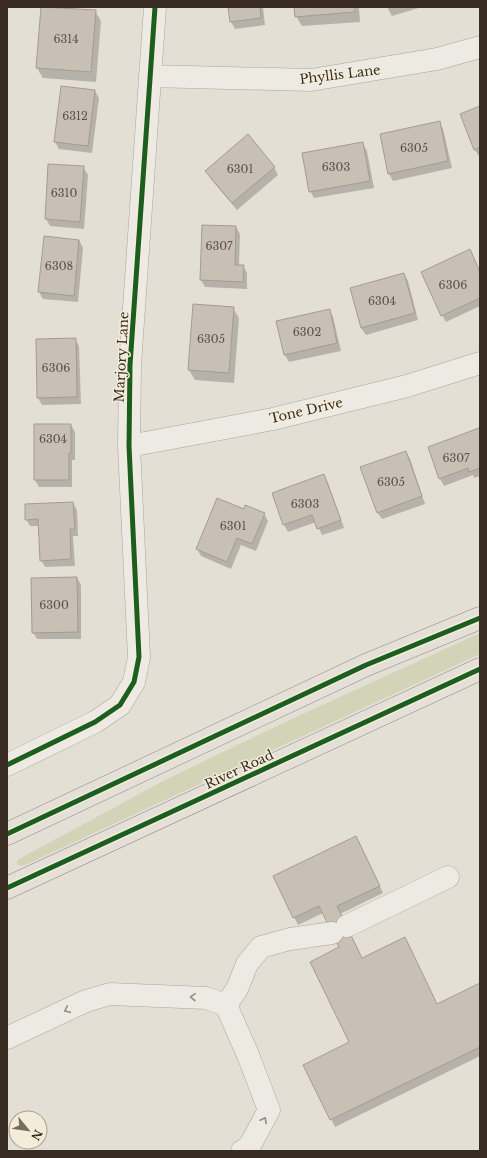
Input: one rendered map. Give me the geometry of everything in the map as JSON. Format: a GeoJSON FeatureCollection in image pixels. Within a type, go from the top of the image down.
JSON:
{"type":"FeatureCollection","features":[{"type":"Feature","properties":{"kind":"main road"},"geometry":{"type":"LineString","coordinates":[[7,834],[366,665],[480,618]]}},
{"type":"Feature","properties":{"kind":"main road","name":"River Road"},"geometry":{"type":"LineString","coordinates":[[7,888],[480,669]]}},
{"type":"Feature","properties":{"kind":"street","name":"Marjory Lane"},"geometry":{"type":"LineString","coordinates":[[7,766],[95,722],[120,705],[134,682],[139,657],[129,446],[130,365],[155,7]]}},
{"type":"Feature","properties":{"kind":"street","name":"Phyllis Lane"},"geometry":{"type":"LineString","coordinates":[[150,76],[311,80],[437,59],[480,47]]}},
{"type":"Feature","properties":{"kind":"street","name":"Tone Drive"},"geometry":{"type":"LineString","coordinates":[[129,446],[273,419],[407,386],[480,363]]}},
{"type":"Feature","properties":{"kind":"street"},"geometry":{"type":"LineString","coordinates":[[226,1005],[237,988],[247,964],[261,947],[290,939],[339,930],[448,877]]}},
{"type":"Feature","properties":{"kind":"street"},"geometry":{"type":"LineString","coordinates":[[7,1038],[86,1001],[110,994],[206,998],[226,1005],[248,1055],[269,1110],[249,1147],[242,1151]]}},
{"type":"Feature","properties":{"kind":"green space"},"geometry":{"type":"Polygon","coordinates":[[[480,633],[480,654],[25,865],[17,865],[17,861],[19,859],[167,779],[281,724],[480,633]]]}},
{"type":"Feature","properties":{"kind":"building"},"geometry":{"type":"Polygon","coordinates":[[[41,7],[96,10],[91,72],[36,68],[41,7]]]}},
{"type":"Feature","properties":{"kind":"building"},"geometry":{"type":"Polygon","coordinates":[[[228,7],[260,7],[261,18],[230,22],[228,7]]]}},
{"type":"Feature","properties":{"kind":"building"},"geometry":{"type":"Polygon","coordinates":[[[294,7],[355,7],[355,12],[295,17],[294,7]]]}},
{"type":"Feature","properties":{"kind":"building"},"geometry":{"type":"Polygon","coordinates":[[[61,86],[95,90],[88,146],[54,142],[61,86]]]}},
{"type":"Feature","properties":{"kind":"building"},"geometry":{"type":"Polygon","coordinates":[[[480,106],[480,147],[474,150],[460,114],[480,106]]]}},
{"type":"Feature","properties":{"kind":"building"},"geometry":{"type":"Polygon","coordinates":[[[440,121],[448,161],[388,174],[380,134],[440,121]]]}},
{"type":"Feature","properties":{"kind":"building"},"geometry":{"type":"Polygon","coordinates":[[[248,134],[275,167],[232,203],[205,171],[248,134]]]}},
{"type":"Feature","properties":{"kind":"building"},"geometry":{"type":"Polygon","coordinates":[[[363,142],[370,181],[309,192],[302,153],[363,142]]]}},
{"type":"Feature","properties":{"kind":"building"},"geometry":{"type":"Polygon","coordinates":[[[48,164],[84,166],[80,222],[45,219],[48,164]]]}},
{"type":"Feature","properties":{"kind":"building"},"geometry":{"type":"Polygon","coordinates":[[[202,225],[236,226],[235,265],[244,265],[243,282],[200,280],[202,225]]]}},
{"type":"Feature","properties":{"kind":"building"},"geometry":{"type":"Polygon","coordinates":[[[44,236],[79,240],[74,296],[38,292],[44,236]]]}},
{"type":"Feature","properties":{"kind":"building"},"geometry":{"type":"Polygon","coordinates":[[[470,249],[480,272],[480,298],[441,316],[421,272],[470,249]]]}},
{"type":"Feature","properties":{"kind":"building"},"geometry":{"type":"Polygon","coordinates":[[[404,273],[415,313],[361,328],[350,288],[404,273]]]}},
{"type":"Feature","properties":{"kind":"building"},"geometry":{"type":"Polygon","coordinates":[[[193,304],[234,307],[229,373],[188,370],[193,304]]]}},
{"type":"Feature","properties":{"kind":"building"},"geometry":{"type":"Polygon","coordinates":[[[330,309],[337,343],[284,355],[276,321],[330,309]]]}},
{"type":"Feature","properties":{"kind":"building"},"geometry":{"type":"Polygon","coordinates":[[[76,338],[77,397],[37,398],[36,339],[76,338]]]}},
{"type":"Feature","properties":{"kind":"building"},"geometry":{"type":"Polygon","coordinates":[[[34,424],[71,424],[69,480],[34,480],[34,424]]]}},
{"type":"Feature","properties":{"kind":"building"},"geometry":{"type":"Polygon","coordinates":[[[479,428],[480,468],[469,472],[468,468],[439,479],[428,447],[479,428]]]}},
{"type":"Feature","properties":{"kind":"building"},"geometry":{"type":"Polygon","coordinates":[[[406,451],[422,496],[377,513],[360,467],[406,451]]]}},
{"type":"Feature","properties":{"kind":"building"},"geometry":{"type":"Polygon","coordinates":[[[324,474],[341,520],[317,529],[312,515],[283,525],[272,493],[324,474]]]}},
{"type":"Feature","properties":{"kind":"building"},"geometry":{"type":"Polygon","coordinates":[[[217,498],[244,509],[245,505],[265,513],[252,544],[237,538],[227,562],[196,549],[217,498]]]}},
{"type":"Feature","properties":{"kind":"building"},"geometry":{"type":"Polygon","coordinates":[[[73,502],[75,529],[70,529],[71,559],[40,561],[38,519],[25,520],[25,504],[73,502]]]}},
{"type":"Feature","properties":{"kind":"building"},"geometry":{"type":"Polygon","coordinates":[[[77,577],[78,632],[32,633],[31,578],[77,577]]]}},
{"type":"Feature","properties":{"kind":"building"},"geometry":{"type":"Polygon","coordinates":[[[356,836],[380,886],[337,906],[362,958],[405,937],[437,1004],[480,983],[480,1047],[330,1120],[303,1065],[349,1042],[310,962],[339,947],[319,906],[293,918],[273,876],[356,836]]]}},
{"type":"Feature","properties":{"kind":"cycle path"},"geometry":{"type":"LineString","coordinates":[[7,765],[95,722],[120,705],[134,682],[139,657],[129,446],[130,365],[155,7]]}},
{"type":"Feature","properties":{"kind":"cycle path"},"geometry":{"type":"LineString","coordinates":[[7,834],[366,665],[480,618]]}},
{"type":"Feature","properties":{"kind":"cycle path"},"geometry":{"type":"LineString","coordinates":[[7,888],[480,669]]}}]}
